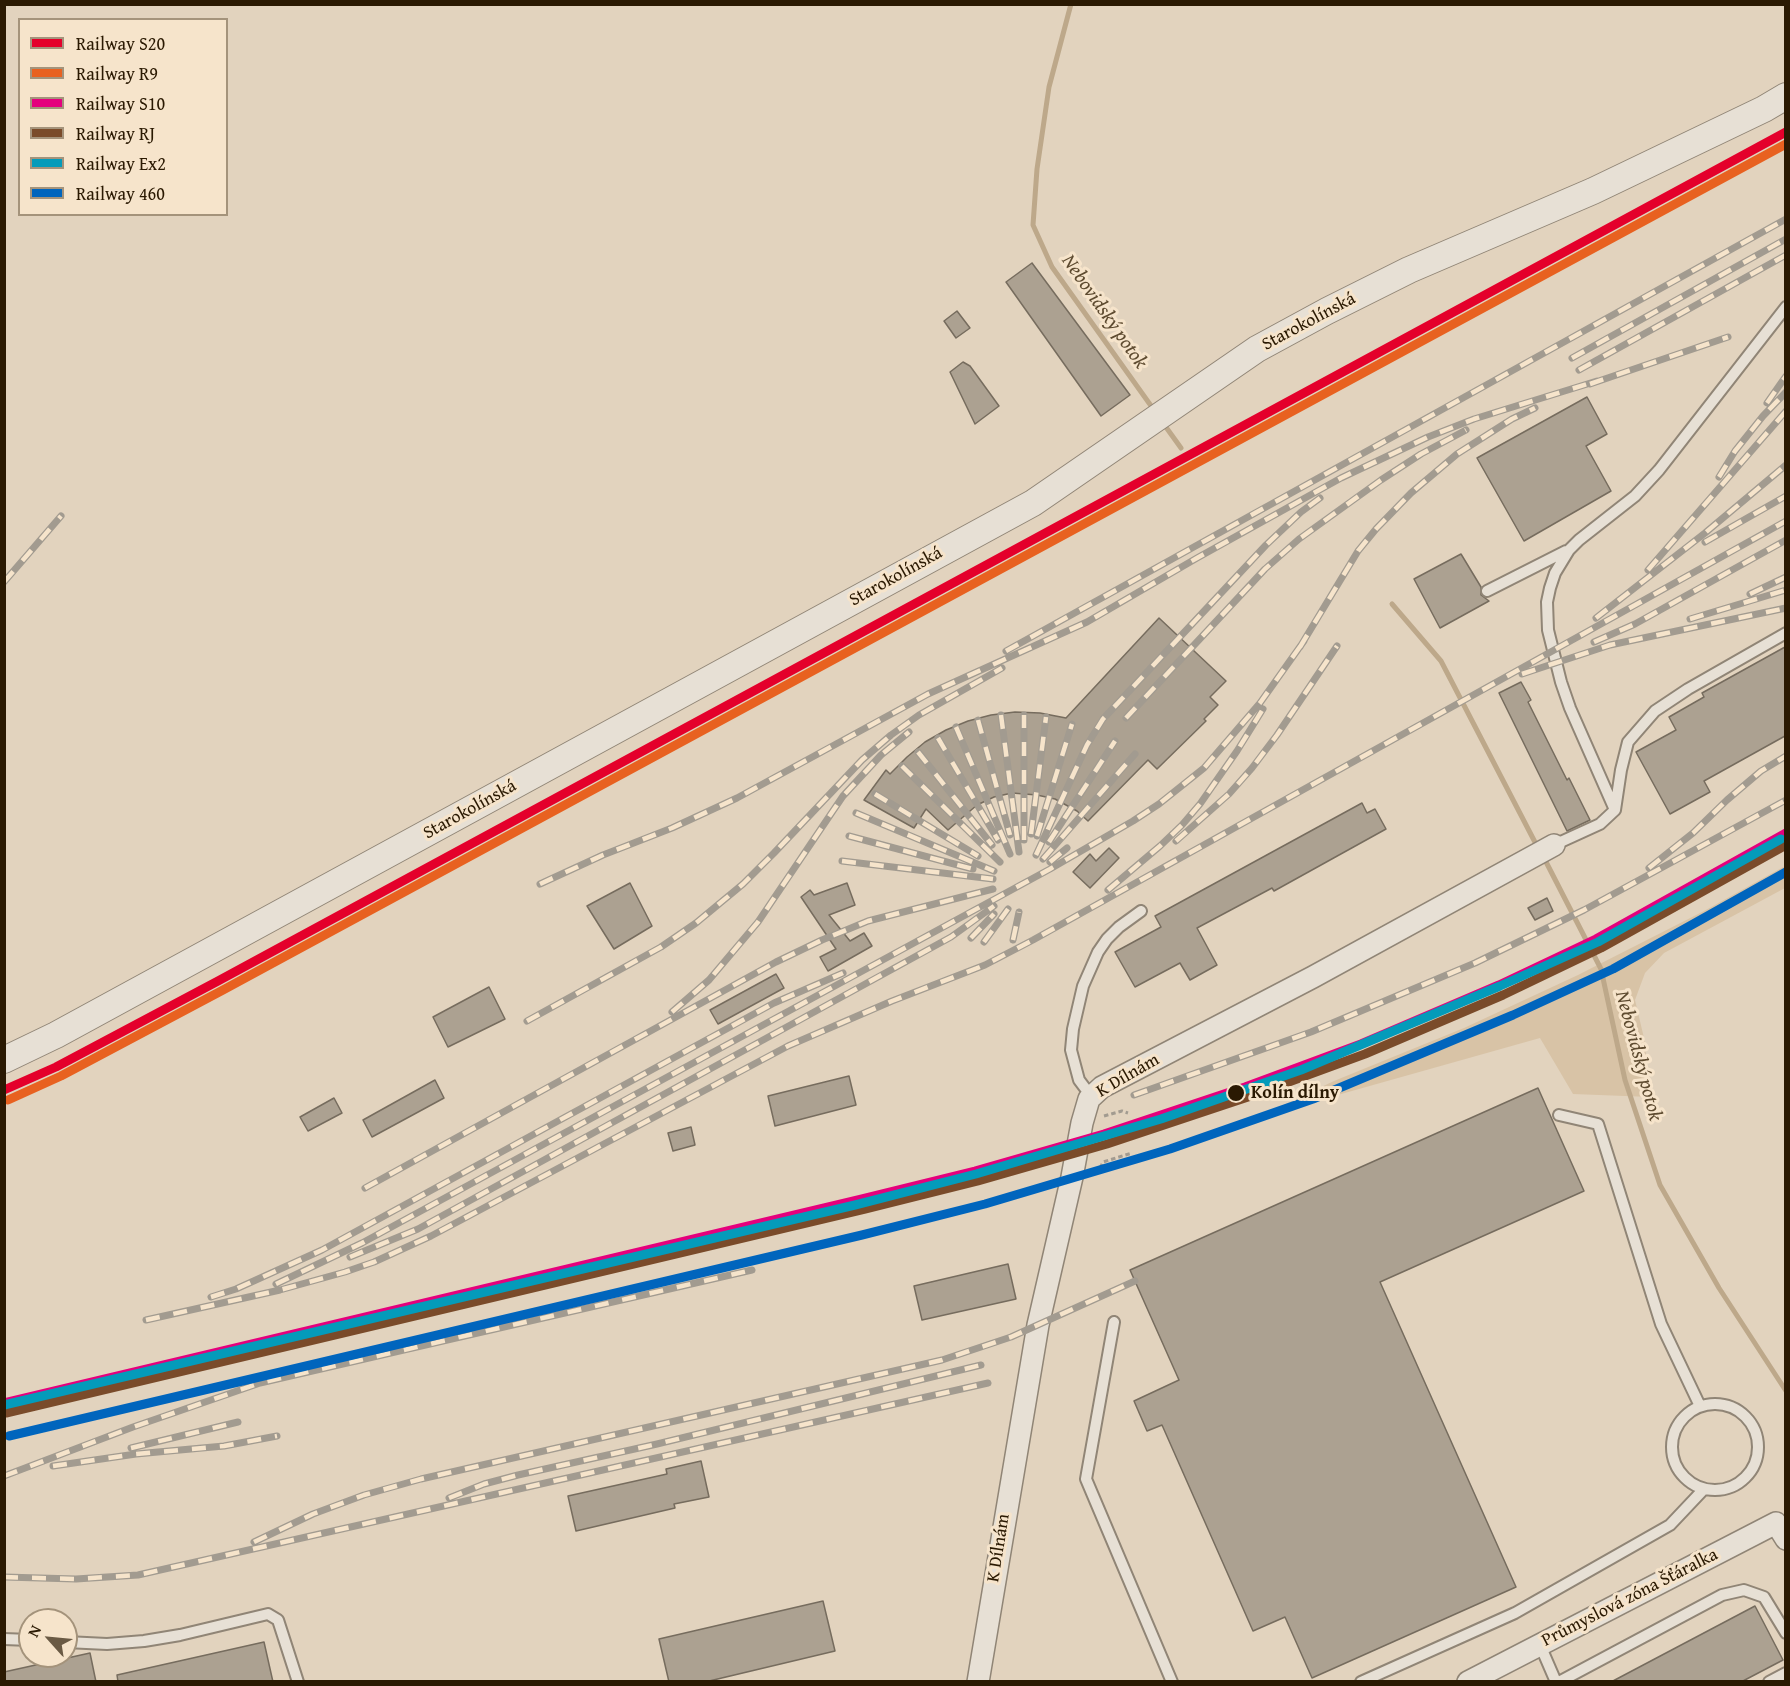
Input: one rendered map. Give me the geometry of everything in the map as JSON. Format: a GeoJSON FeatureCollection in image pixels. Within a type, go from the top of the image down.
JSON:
{"type":"FeatureCollection","features":[{"type":"Feature","properties":{"kind":"street","name":"Starokolínská"},"geometry":{"type":"LineString","coordinates":[[4,1060],[56,1035],[1033,503],[1257,349],[1327,311],[1409,270],[1593,191],[1764,109],[1785,96]]}},
{"type":"Feature","properties":{"kind":"street","name":"K Dílnám"},"geometry":{"type":"LineString","coordinates":[[978,1682],[1038,1325],[1072,1178],[1085,1110],[1093,1094],[1102,1086],[1312,977],[1554,845]]}},
{"type":"Feature","properties":{"kind":"street","name":"Průmyslová zóna Šťáralka"},"geometry":{"type":"LineString","coordinates":[[1468,1682],[1776,1523],[1785,1539]]}},
{"type":"Feature","properties":{"kind":"lane"},"geometry":{"type":"LineString","coordinates":[[1615,810],[1570,708],[1561,682],[1548,630],[1547,602],[1550,588],[1558,566],[1569,550],[1635,496],[1651,479],[1785,307]]}},
{"type":"Feature","properties":{"kind":"lane"},"geometry":{"type":"LineString","coordinates":[[1486,591],[1569,550]]}},
{"type":"Feature","properties":{"kind":"lane"},"geometry":{"type":"LineString","coordinates":[[1554,845],[1600,824],[1615,810],[1628,742],[1655,711],[1688,689],[1785,633]]}},
{"type":"Feature","properties":{"kind":"lane"},"geometry":{"type":"LineString","coordinates":[[1093,1094],[1079,1080],[1071,1050],[1073,1029],[1083,986],[1098,952],[1107,939],[1141,911]]}},
{"type":"Feature","properties":{"kind":"lane"},"geometry":{"type":"LineString","coordinates":[[1559,1115],[1598,1124],[1661,1324],[1700,1406]]}},
{"type":"Feature","properties":{"kind":"lane"},"geometry":{"type":"LineString","coordinates":[[1114,1322],[1086,1479],[1172,1682]]}},
{"type":"Feature","properties":{"kind":"lane"},"geometry":{"type":"LineString","coordinates":[[1718,1403],[1736,1408],[1749,1419],[1758,1435],[1759,1453],[1752,1470],[1739,1483],[1722,1490],[1704,1489],[1688,1481],[1682,1474],[1677,1467],[1672,1449],[1675,1431],[1684,1416],[1700,1406],[1718,1403]]}},
{"type":"Feature","properties":{"kind":"lane"},"geometry":{"type":"LineString","coordinates":[[1361,1682],[1515,1613],[1670,1525],[1704,1489]]}},
{"type":"Feature","properties":{"kind":"lane"},"geometry":{"type":"LineString","coordinates":[[1540,1645],[1557,1682],[1722,1595],[1744,1590],[1764,1597],[1785,1633]]}},
{"type":"Feature","properties":{"kind":"lane"},"geometry":{"type":"LineString","coordinates":[[78,1643],[107,1644],[144,1641],[268,1614],[278,1620],[298,1682]]}},
{"type":"Feature","properties":{"kind":"lane"},"geometry":{"type":"LineString","coordinates":[[1768,1682],[1785,1673]]}},
{"type":"Feature","properties":{"kind":"path"},"geometry":{"type":"LineString","coordinates":[[1072,1178],[1100,1170],[1103,1162],[1132,1153]]}},
{"type":"Feature","properties":{"kind":"shaded area"},"geometry":{"type":"Polygon","coordinates":[[[1785,866],[1785,888],[1664,953],[1645,973],[1635,1000],[1644,1038],[1651,1097],[1573,1094],[1540,1038],[1256,1118],[1334,1081],[1464,1028],[1578,975],[1704,911],[1785,866]]]}},
{"type":"Feature","properties":{"kind":"building"},"geometry":{"type":"Polygon","coordinates":[[[1032,263],[1130,395],[1101,416],[1006,282],[1032,263]]]}},
{"type":"Feature","properties":{"kind":"building"},"geometry":{"type":"Polygon","coordinates":[[[957,311],[970,328],[956,338],[944,321],[957,311]]]}},
{"type":"Feature","properties":{"kind":"building"},"geometry":{"type":"Polygon","coordinates":[[[963,362],[970,366],[999,406],[975,424],[950,372],[963,362]]]}},
{"type":"Feature","properties":{"kind":"building"},"geometry":{"type":"Polygon","coordinates":[[[1587,397],[1607,434],[1586,446],[1611,491],[1524,541],[1477,458],[1587,397]]]}},
{"type":"Feature","properties":{"kind":"building"},"geometry":{"type":"Polygon","coordinates":[[[1461,554],[1481,587],[1481,595],[1489,601],[1440,628],[1414,579],[1461,554]]]}},
{"type":"Feature","properties":{"kind":"building"},"geometry":{"type":"Polygon","coordinates":[[[1159,618],[1226,681],[1210,697],[1218,705],[1204,719],[1206,721],[1157,769],[1148,760],[1088,821],[1077,811],[1055,799],[1012,793],[994,797],[977,805],[948,830],[926,809],[914,828],[864,800],[886,770],[890,774],[925,742],[968,721],[1015,712],[1040,713],[1066,718],[1159,618]]]}},
{"type":"Feature","properties":{"kind":"building"},"geometry":{"type":"Polygon","coordinates":[[[1785,647],[1785,736],[1704,781],[1710,792],[1670,814],[1636,752],[1676,730],[1669,717],[1704,697],[1702,693],[1785,647]]]}},
{"type":"Feature","properties":{"kind":"building"},"geometry":{"type":"Polygon","coordinates":[[[1521,682],[1531,700],[1528,702],[1567,780],[1569,778],[1590,820],[1567,831],[1499,693],[1521,682]]]}},
{"type":"Feature","properties":{"kind":"building"},"geometry":{"type":"Polygon","coordinates":[[[1362,803],[1367,813],[1375,809],[1386,829],[1274,891],[1272,888],[1197,928],[1217,965],[1190,980],[1180,963],[1135,987],[1115,952],[1161,927],[1155,916],[1362,803]]]}},
{"type":"Feature","properties":{"kind":"building"},"geometry":{"type":"Polygon","coordinates":[[[1109,848],[1119,858],[1090,888],[1073,872],[1090,854],[1096,861],[1109,848]]]}},
{"type":"Feature","properties":{"kind":"building"},"geometry":{"type":"Polygon","coordinates":[[[630,883],[652,926],[614,949],[587,906],[630,883]]]}},
{"type":"Feature","properties":{"kind":"building"},"geometry":{"type":"Polygon","coordinates":[[[847,883],[855,905],[829,915],[850,941],[864,933],[872,946],[828,971],[820,957],[836,949],[801,897],[810,890],[814,895],[847,883]]]}},
{"type":"Feature","properties":{"kind":"building"},"geometry":{"type":"Polygon","coordinates":[[[1547,898],[1553,911],[1535,920],[1528,908],[1547,898]]]}},
{"type":"Feature","properties":{"kind":"building"},"geometry":{"type":"Polygon","coordinates":[[[776,974],[784,988],[718,1024],[710,1010],[776,974]]]}},
{"type":"Feature","properties":{"kind":"building"},"geometry":{"type":"Polygon","coordinates":[[[489,987],[505,1019],[448,1047],[433,1017],[489,987]]]}},
{"type":"Feature","properties":{"kind":"building"},"geometry":{"type":"Polygon","coordinates":[[[849,1076],[856,1105],[775,1126],[768,1096],[849,1076]]]}},
{"type":"Feature","properties":{"kind":"building"},"geometry":{"type":"Polygon","coordinates":[[[435,1080],[444,1098],[372,1137],[363,1120],[435,1080]]]}},
{"type":"Feature","properties":{"kind":"building"},"geometry":{"type":"Polygon","coordinates":[[[1538,1088],[1584,1191],[1380,1282],[1516,1587],[1312,1678],[1285,1617],[1253,1631],[1162,1425],[1147,1431],[1134,1401],[1179,1380],[1130,1270],[1538,1088]]]}},
{"type":"Feature","properties":{"kind":"building"},"geometry":{"type":"Polygon","coordinates":[[[334,1098],[342,1113],[308,1131],[300,1117],[334,1098]]]}},
{"type":"Feature","properties":{"kind":"building"},"geometry":{"type":"Polygon","coordinates":[[[691,1127],[695,1145],[673,1151],[668,1133],[691,1127]]]}},
{"type":"Feature","properties":{"kind":"building"},"geometry":{"type":"Polygon","coordinates":[[[1008,1264],[1016,1299],[922,1320],[914,1286],[1008,1264]]]}},
{"type":"Feature","properties":{"kind":"building"},"geometry":{"type":"Polygon","coordinates":[[[701,1461],[709,1497],[674,1504],[675,1508],[576,1531],[568,1496],[667,1474],[666,1469],[701,1461]]]}},
{"type":"Feature","properties":{"kind":"building"},"geometry":{"type":"Polygon","coordinates":[[[823,1601],[835,1651],[705,1682],[669,1682],[659,1639],[823,1601]]]}},
{"type":"Feature","properties":{"kind":"building"},"geometry":{"type":"Polygon","coordinates":[[[1755,1606],[1783,1660],[1741,1682],[1611,1682],[1755,1606]]]}},
{"type":"Feature","properties":{"kind":"building"},"geometry":{"type":"Polygon","coordinates":[[[264,1642],[273,1682],[118,1682],[117,1675],[264,1642]]]}},
{"type":"Feature","properties":{"kind":"building"},"geometry":{"type":"Polygon","coordinates":[[[90,1653],[96,1682],[4,1682],[4,1672],[22,1668],[78,1668],[78,1656],[90,1653]]]}},
{"type":"Feature","properties":{"kind":"waterway","name":"Nebovidský potok"},"geometry":{"type":"LineString","coordinates":[[1071,4],[1049,87],[1037,169],[1033,225],[1052,267],[1154,410]]}},
{"type":"Feature","properties":{"kind":"waterway","name":"Nebovidský potok"},"geometry":{"type":"LineString","coordinates":[[1163,423],[1181,448]]}},
{"type":"Feature","properties":{"kind":"waterway","name":"Nebovidský potok"},"geometry":{"type":"LineString","coordinates":[[1392,604],[1441,661],[1538,848]]}},
{"type":"Feature","properties":{"kind":"waterway","name":"Nebovidský potok"},"geometry":{"type":"LineString","coordinates":[[1543,856],[1601,969],[1625,1080],[1660,1185],[1719,1288],[1786,1391]]}},
{"type":"Feature","properties":{"kind":"railway"},"geometry":{"type":"LineString","coordinates":[[1006,651],[1786,219]]}},
{"type":"Feature","properties":{"kind":"railway"},"geometry":{"type":"LineString","coordinates":[[1572,358],[1786,239]]}},
{"type":"Feature","properties":{"kind":"railway"},"geometry":{"type":"LineString","coordinates":[[1579,370],[1786,255]]}},
{"type":"Feature","properties":{"kind":"railway"},"geometry":{"type":"LineString","coordinates":[[1590,384],[1728,337]]}},
{"type":"Feature","properties":{"kind":"railway"},"geometry":{"type":"LineString","coordinates":[[1767,403],[1786,376]]}},
{"type":"Feature","properties":{"kind":"railway"},"geometry":{"type":"LineString","coordinates":[[540,884],[737,798],[928,694],[1087,622],[1341,478],[1428,437],[1474,419],[1597,381]]}},
{"type":"Feature","properties":{"kind":"railway"},"geometry":{"type":"LineString","coordinates":[[1719,477],[1735,451],[1786,392]]}},
{"type":"Feature","properties":{"kind":"railway"},"geometry":{"type":"LineString","coordinates":[[1300,647],[1358,551],[1411,493],[1457,454],[1512,419],[1535,408]]}},
{"type":"Feature","properties":{"kind":"railway"},"geometry":{"type":"LineString","coordinates":[[1648,570],[1786,411]]}},
{"type":"Feature","properties":{"kind":"railway"},"geometry":{"type":"LineString","coordinates":[[1126,718],[1265,569],[1299,539],[1381,480],[1421,454],[1466,430]]}},
{"type":"Feature","properties":{"kind":"railway"},"geometry":{"type":"LineString","coordinates":[[1596,618],[1705,533],[1786,465]]}},
{"type":"Feature","properties":{"kind":"railway"},"geometry":{"type":"LineString","coordinates":[[1705,542],[1786,496]]}},
{"type":"Feature","properties":{"kind":"railway"},"geometry":{"type":"LineString","coordinates":[[1036,855],[1087,745],[1103,719],[1266,545],[1301,512],[1320,498]]}},
{"type":"Feature","properties":{"kind":"railway"},"geometry":{"type":"LineString","coordinates":[[4,582],[61,516]]}},
{"type":"Feature","properties":{"kind":"railway"},"geometry":{"type":"LineString","coordinates":[[146,1320],[280,1290],[345,1272],[374,1262],[431,1236],[788,1046],[892,1001],[985,965],[1033,940],[1786,521]]}},
{"type":"Feature","properties":{"kind":"railway"},"geometry":{"type":"LineString","coordinates":[[1594,642],[1635,624],[1786,540]]}},
{"type":"Feature","properties":{"kind":"railway"},"geometry":{"type":"LineString","coordinates":[[1750,594],[1786,577]]}},
{"type":"Feature","properties":{"kind":"railway"},"geometry":{"type":"LineString","coordinates":[[1690,619],[1786,590]]}},
{"type":"Feature","properties":{"kind":"railway"},"geometry":{"type":"LineString","coordinates":[[1522,674],[1610,645],[1786,608]]}},
{"type":"Feature","properties":{"kind":"railway"},"geometry":{"type":"LineString","coordinates":[[276,1284],[362,1243],[1050,869],[1133,821],[1159,804],[1204,768],[1260,703],[1304,641]]}},
{"type":"Feature","properties":{"kind":"railway"},"geometry":{"type":"LineString","coordinates":[[1176,841],[1229,794],[1252,768],[1337,646]]}},
{"type":"Feature","properties":{"kind":"railway"},"geometry":{"type":"LineString","coordinates":[[527,1021],[661,947],[696,923],[743,884],[862,760],[891,735],[919,715],[1002,668]]}},
{"type":"Feature","properties":{"kind":"railway"},"geometry":{"type":"LineString","coordinates":[[1108,890],[1160,846],[1200,804],[1263,709]]}},
{"type":"Feature","properties":{"kind":"railway"},"geometry":{"type":"LineString","coordinates":[[1001,715],[1019,852]]}},
{"type":"Feature","properties":{"kind":"railway"},"geometry":{"type":"LineString","coordinates":[[1024,715],[1024,840]]}},
{"type":"Feature","properties":{"kind":"railway"},"geometry":{"type":"LineString","coordinates":[[1031,834],[1046,717]]}},
{"type":"Feature","properties":{"kind":"railway"},"geometry":{"type":"LineString","coordinates":[[978,720],[1010,835]]}},
{"type":"Feature","properties":{"kind":"railway"},"geometry":{"type":"LineString","coordinates":[[1037,836],[1072,724]]}},
{"type":"Feature","properties":{"kind":"railway"},"geometry":{"type":"LineString","coordinates":[[956,727],[1010,854]]}},
{"type":"Feature","properties":{"kind":"railway"},"geometry":{"type":"LineString","coordinates":[[672,1012],[709,980],[758,922],[843,796],[881,755],[909,732]]}},
{"type":"Feature","properties":{"kind":"railway"},"geometry":{"type":"LineString","coordinates":[[938,738],[998,840]]}},
{"type":"Feature","properties":{"kind":"railway"},"geometry":{"type":"LineString","coordinates":[[1049,842],[1115,741]]}},
{"type":"Feature","properties":{"kind":"railway"},"geometry":{"type":"LineString","coordinates":[[918,752],[992,845]]}},
{"type":"Feature","properties":{"kind":"railway"},"geometry":{"type":"LineString","coordinates":[[1043,859],[1135,754]]}},
{"type":"Feature","properties":{"kind":"railway"},"geometry":{"type":"LineString","coordinates":[[1649,868],[1693,833],[1761,771],[1786,756]]}},
{"type":"Feature","properties":{"kind":"railway"},"geometry":{"type":"LineString","coordinates":[[902,766],[1000,862]]}},
{"type":"Feature","properties":{"kind":"railway"},"geometry":{"type":"LineString","coordinates":[[875,794],[978,856]]}},
{"type":"Feature","properties":{"kind":"railway"},"geometry":{"type":"LineString","coordinates":[[1134,1095],[1311,1032],[1475,963],[1584,910],[1786,800]]}},
{"type":"Feature","properties":{"kind":"railway"},"geometry":{"type":"LineString","coordinates":[[856,813],[994,871]]}},
{"type":"Feature","properties":{"kind":"railway"},"geometry":{"type":"LineString","coordinates":[[849,836],[973,869]]}},
{"type":"Feature","properties":{"kind":"railway"},"geometry":{"type":"LineString","coordinates":[[1050,862],[1067,848]]}},
{"type":"Feature","properties":{"kind":"railway"},"geometry":{"type":"LineString","coordinates":[[842,861],[993,879]]}},
{"type":"Feature","properties":{"kind":"railway"},"geometry":{"type":"LineString","coordinates":[[365,1188],[776,962],[822,940],[868,921],[993,889]]}},
{"type":"Feature","properties":{"kind":"railway"},"geometry":{"type":"LineString","coordinates":[[350,1257],[418,1229],[951,937],[994,906]]}},
{"type":"Feature","properties":{"kind":"railway"},"geometry":{"type":"LineString","coordinates":[[984,942],[1008,909]]}},
{"type":"Feature","properties":{"kind":"railway"},"geometry":{"type":"LineString","coordinates":[[1013,940],[1019,912]]}},
{"type":"Feature","properties":{"kind":"railway"},"geometry":{"type":"LineString","coordinates":[[971,938],[994,914]]}},
{"type":"Feature","properties":{"kind":"railway"},"geometry":{"type":"LineString","coordinates":[[211,1297],[236,1289],[322,1250],[774,1003],[843,973]]}},
{"type":"Feature","properties":{"kind":"railway"},"geometry":{"type":"LineString","coordinates":[[4,1476],[133,1427],[260,1383],[752,1270]]}},
{"type":"Feature","properties":{"kind":"railway"},"geometry":{"type":"LineString","coordinates":[[254,1542],[313,1514],[364,1495],[421,1479],[942,1360],[1011,1337],[1135,1281]]}},
{"type":"Feature","properties":{"kind":"railway"},"geometry":{"type":"LineString","coordinates":[[449,1498],[484,1484],[518,1475],[657,1444],[981,1365]]}},
{"type":"Feature","properties":{"kind":"railway"},"geometry":{"type":"LineString","coordinates":[[4,1577],[76,1579],[138,1575],[988,1383]]}},
{"type":"Feature","properties":{"kind":"railway"},"geometry":{"type":"LineString","coordinates":[[131,1448],[238,1422]]}},
{"type":"Feature","properties":{"kind":"railway"},"geometry":{"type":"LineString","coordinates":[[53,1466],[136,1454],[224,1446],[277,1436]]}},
{"type":"Feature","properties":{"kind":"rail line","name":"S20"},"geometry":{"type":"LineString","coordinates":[[4,1090],[56,1067],[218,981],[1786,132]]}},
{"type":"Feature","properties":{"kind":"rail line","name":"R9"},"geometry":{"type":"LineString","coordinates":[[8,1100],[61,1076],[223,990],[1786,144]]}},
{"type":"Feature","properties":{"kind":"rail line","name":"S10"},"geometry":{"type":"LineString","coordinates":[[4,1403],[862,1199],[975,1171],[1104,1134],[1245,1087],[1361,1044],[1499,985],[1596,939],[1786,833]]}},
{"type":"Feature","properties":{"kind":"rail line","name":"Ex2"},"geometry":{"type":"LineString","coordinates":[[4,1405],[855,1205],[976,1174],[1161,1119],[1301,1070],[1598,942],[1781,839]]}},
{"type":"Feature","properties":{"kind":"rail line","name":"RJ"},"geometry":{"type":"LineString","coordinates":[[6,1413],[865,1209],[978,1181],[1107,1144],[1248,1097],[1365,1054],[1503,995],[1601,948],[1786,845]]}},
{"type":"Feature","properties":{"kind":"rail line","name":"460"},"geometry":{"type":"LineString","coordinates":[[9,1436],[862,1235],[985,1204],[1170,1149],[1313,1099],[1513,1015],[1613,969],[1786,872]]}},
{"type":"Feature","properties":{"kind":"place","name":"Kolín dílny"},"geometry":{"type":"Point","coordinates":[1236,1093]}}]}
